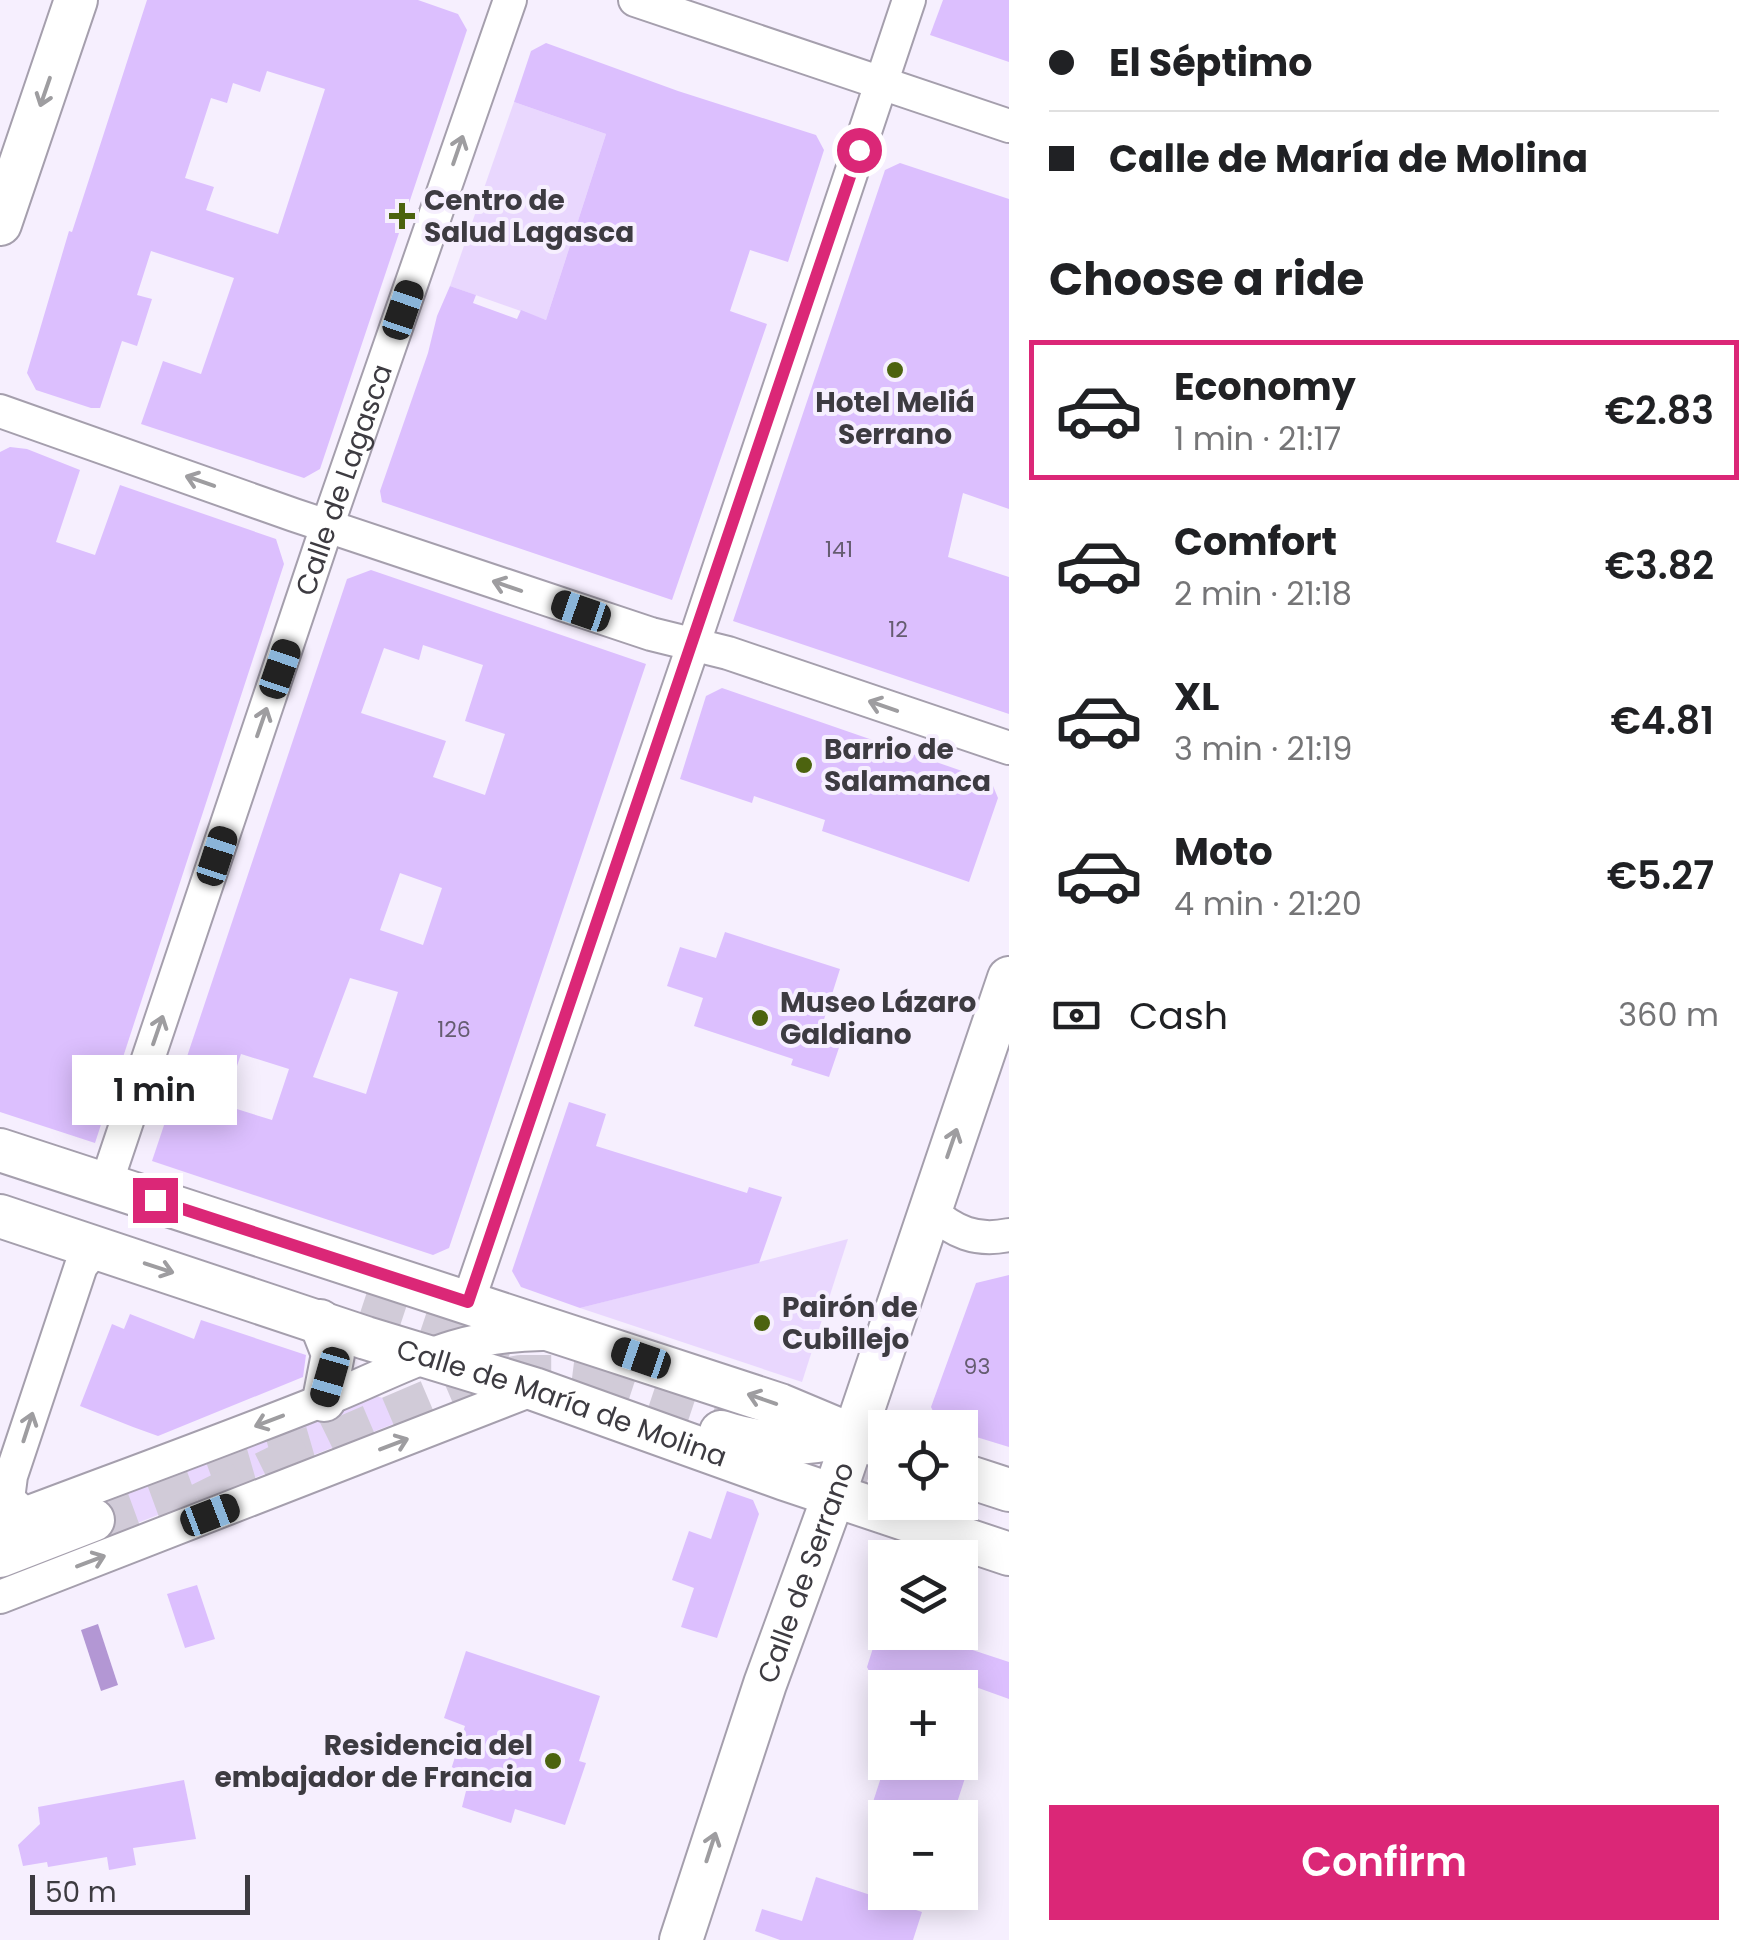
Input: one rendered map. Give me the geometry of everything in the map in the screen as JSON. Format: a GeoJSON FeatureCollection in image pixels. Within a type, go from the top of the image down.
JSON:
{"type":"FeatureCollection","features":[{"type":"Feature","properties":{"kind":"main road"},"geometry":{"type":"LineString","coordinates":[[0,224],[76,0]]}},
{"type":"Feature","properties":{"kind":"main road","name":"Calle de Serrano"},"geometry":{"type":"LineString","coordinates":[[877,1410],[930,1210],[1009,978]]}},
{"type":"Feature","properties":{"kind":"main road"},"geometry":{"type":"LineString","coordinates":[[0,1150],[572,1335],[780,1405],[868,1442]]}},
{"type":"Feature","properties":{"kind":"main road"},"geometry":{"type":"LineString","coordinates":[[0,1179],[365,1298]]}},
{"type":"Feature","properties":{"kind":"main road","name":"Calle de María de Molina"},"geometry":{"type":"LineString","coordinates":[[0,1216],[534,1389],[1009,1554]]}},
{"type":"Feature","properties":{"kind":"main road"},"geometry":{"type":"LineString","coordinates":[[320,1321],[332,1354],[324,1400]]}},
{"type":"Feature","properties":{"kind":"main road"},"geometry":{"type":"LineString","coordinates":[[534,1389],[577,1390],[608,1396],[771,1445],[868,1442]]}},
{"type":"Feature","properties":{"kind":"main road","name":"Calle de Serrano"},"geometry":{"type":"LineString","coordinates":[[681,1940],[764,1684],[834,1494],[868,1443]]}},
{"type":"Feature","properties":{"kind":"main road"},"geometry":{"type":"LineString","coordinates":[[978,1480],[1009,1490]]}},
{"type":"Feature","properties":{"kind":"main road"},"geometry":{"type":"LineString","coordinates":[[0,1556],[92,1520]]}},
{"type":"Feature","properties":{"kind":"street","name":"Calle de Lagasca"},"geometry":{"type":"LineString","coordinates":[[118,1188],[111,1174],[112,1166],[510,0]]}},
{"type":"Feature","properties":{"kind":"street"},"geometry":{"type":"LineString","coordinates":[[635,0],[1009,126]]}},
{"type":"Feature","properties":{"kind":"street"},"geometry":{"type":"LineString","coordinates":[[468,1302],[694,646],[909,0]]}},
{"type":"Feature","properties":{"kind":"street"},"geometry":{"type":"LineString","coordinates":[[0,411],[294,515],[651,634],[728,653],[1009,748]]}},
{"type":"Feature","properties":{"kind":"street"},"geometry":{"type":"LineString","coordinates":[[930,1210],[947,1226],[972,1237],[1009,1235]]}},
{"type":"Feature","properties":{"kind":"street"},"geometry":{"type":"LineString","coordinates":[[96,1248],[81,1266],[11,1476],[8,1499],[12,1519],[324,1400],[423,1355],[497,1336],[572,1335]]}},
{"type":"Feature","properties":{"kind":"street"},"geometry":{"type":"LineString","coordinates":[[0,1596],[534,1389]]}},
{"type":"Feature","properties":{"kind":"shaded area"},"geometry":{"type":"Polygon","coordinates":[[[514,102],[606,134],[546,320],[450,286],[514,102]]]}},
{"type":"Feature","properties":{"kind":"shaded area"},"geometry":{"type":"Polygon","coordinates":[[[848,1239],[802,1382],[580,1308],[848,1239]]]}},
{"type":"Feature","properties":{"kind":"shaded area"},"geometry":{"type":"Polygon","coordinates":[[[376,1396],[427,1411],[127,1527],[114,1497],[376,1396]]]}},
{"type":"Feature","properties":{"kind":"shaded area"},"geometry":{"type":"Polygon","coordinates":[[[98,1624],[118,1685],[101,1691],[81,1630],[98,1624]]]}},
{"type":"Feature","properties":{"kind":"building"},"geometry":{"type":"Polygon","coordinates":[[[147,0],[418,0],[458,14],[467,30],[320,469],[304,478],[141,424],[163,361],[201,374],[234,278],[151,251],[137,295],[152,299],[137,346],[122,341],[100,408],[36,390],[27,373],[69,231],[72,232],[147,0]],[[267,71],[260,92],[233,83],[227,103],[211,98],[185,178],[214,187],[206,210],[278,234],[325,89],[267,71]]]}},
{"type":"Feature","properties":{"kind":"building"},"geometry":{"type":"Polygon","coordinates":[[[943,0],[1009,0],[1009,62],[930,35],[943,0]]]}},
{"type":"Feature","properties":{"kind":"building"},"geometry":{"type":"Polygon","coordinates":[[[546,43],[816,135],[824,150],[788,262],[750,250],[730,311],[767,324],[672,600],[382,502],[380,491],[450,286],[476,295],[473,303],[517,319],[521,310],[546,320],[606,134],[514,102],[531,51],[546,43]]]}},
{"type":"Feature","properties":{"kind":"building"},"geometry":{"type":"Polygon","coordinates":[[[900,163],[1009,199],[1009,509],[963,493],[948,557],[1009,577],[1009,714],[733,621],[885,170],[900,163]]]}},
{"type":"Feature","properties":{"kind":"building"},"geometry":{"type":"Polygon","coordinates":[[[10,447],[27,449],[80,470],[56,542],[95,555],[120,485],[276,539],[284,564],[95,1143],[0,1112],[0,452],[10,447]]]}},
{"type":"Feature","properties":{"kind":"building"},"geometry":{"type":"Polygon","coordinates":[[[371,570],[646,664],[449,1248],[433,1255],[152,1161],[347,579],[371,570]],[[423,645],[419,660],[384,648],[361,713],[446,741],[433,777],[485,795],[505,734],[465,721],[483,665],[423,645]],[[400,873],[380,930],[423,945],[442,888],[400,873]],[[350,978],[313,1077],[366,1094],[398,992],[350,978]],[[241,1054],[224,1105],[272,1120],[289,1069],[241,1054]]]}},
{"type":"Feature","properties":{"kind":"building"},"geometry":{"type":"Polygon","coordinates":[[[722,688],[991,781],[998,798],[969,882],[822,831],[825,820],[754,796],[752,803],[680,779],[706,696],[722,688]]]}},
{"type":"Feature","properties":{"kind":"building"},"geometry":{"type":"Polygon","coordinates":[[[725,932],[840,969],[820,1032],[842,1039],[829,1077],[791,1065],[793,1059],[694,1026],[703,998],[667,986],[680,947],[716,958],[725,932]]]}},
{"type":"Feature","properties":{"kind":"building"},"geometry":{"type":"Polygon","coordinates":[[[569,1102],[606,1114],[596,1146],[747,1193],[749,1187],[782,1197],[759,1263],[580,1308],[521,1287],[512,1271],[569,1102]]]}},
{"type":"Feature","properties":{"kind":"building"},"geometry":{"type":"Polygon","coordinates":[[[1009,1275],[1009,1447],[978,1438],[978,1410],[931,1407],[976,1283],[1009,1275]]]}},
{"type":"Feature","properties":{"kind":"building"},"geometry":{"type":"Polygon","coordinates":[[[130,1314],[194,1339],[201,1320],[306,1355],[303,1377],[158,1436],[133,1427],[80,1406],[112,1324],[124,1329],[130,1314]]]}},
{"type":"Feature","properties":{"kind":"building"},"geometry":{"type":"Polygon","coordinates":[[[727,1491],[753,1500],[759,1514],[717,1638],[681,1627],[694,1588],[672,1580],[689,1531],[711,1539],[727,1491]]]}},
{"type":"Feature","properties":{"kind":"building"},"geometry":{"type":"Polygon","coordinates":[[[197,1585],[215,1639],[185,1648],[167,1594],[197,1585]]]}},
{"type":"Feature","properties":{"kind":"building"},"geometry":{"type":"Polygon","coordinates":[[[872,1650],[973,1650],[1009,1662],[1009,1699],[978,1688],[978,1670],[867,1667],[872,1650]]]}},
{"type":"Feature","properties":{"kind":"building"},"geometry":{"type":"Polygon","coordinates":[[[466,1651],[600,1696],[579,1761],[586,1763],[565,1825],[515,1809],[511,1823],[462,1807],[466,1791],[446,1785],[465,1726],[444,1718],[466,1651]]]}},
{"type":"Feature","properties":{"kind":"building"},"geometry":{"type":"Polygon","coordinates":[[[184,1780],[196,1839],[133,1848],[136,1865],[109,1870],[107,1857],[48,1867],[47,1862],[23,1866],[18,1845],[40,1824],[38,1807],[184,1780]]]}},
{"type":"Feature","properties":{"kind":"building"},"geometry":{"type":"Polygon","coordinates":[[[880,1780],[964,1780],[958,1800],[874,1800],[880,1780]]]}},
{"type":"Feature","properties":{"kind":"building"},"geometry":{"type":"Polygon","coordinates":[[[816,1877],[868,1894],[868,1910],[922,1912],[913,1940],[780,1940],[755,1931],[762,1909],[802,1921],[816,1877]]]}},
{"type":"Feature","properties":{"kind":"tunnel"},"geometry":{"type":"LineString","coordinates":[[365,1298],[512,1347]]}},
{"type":"Feature","properties":{"kind":"tunnel"},"geometry":{"type":"LineString","coordinates":[[593,1374],[868,1465]]}},
{"type":"Feature","properties":{"kind":"tunnel"},"geometry":{"type":"LineString","coordinates":[[93,1520],[219,1474],[337,1440],[461,1387],[521,1376],[564,1376],[620,1383]]}},
{"type":"Feature","properties":{"kind":"tunnel"},"geometry":{"type":"LineString","coordinates":[[201,1507],[337,1440]]}},
{"type":"Feature","properties":{"kind":"place","name":"Centro de Salud Lagasca"},"geometry":{"type":"Point","coordinates":[402,216]}},
{"type":"Feature","properties":{"kind":"place","name":"Hotel Meliá Serrano"},"geometry":{"type":"Point","coordinates":[895,370]}},
{"type":"Feature","properties":{"kind":"place","name":"Barrio de Salamanca"},"geometry":{"type":"Point","coordinates":[804,765]}},
{"type":"Feature","properties":{"kind":"place","name":"Museo Lázaro Galdiano"},"geometry":{"type":"Point","coordinates":[760,1018]}},
{"type":"Feature","properties":{"kind":"place","name":"Pairón de Cubillejo"},"geometry":{"type":"Point","coordinates":[762,1323]}},
{"type":"Feature","properties":{"kind":"place","name":"Residencia del embajador de Francia"},"geometry":{"type":"Point","coordinates":[553,1761]}},
{"type":"Feature","properties":{"kind":"route"},"geometry":{"type":"LineString","coordinates":[[155,1200],[468,1302],[694,646],[859,150]]}}]}
